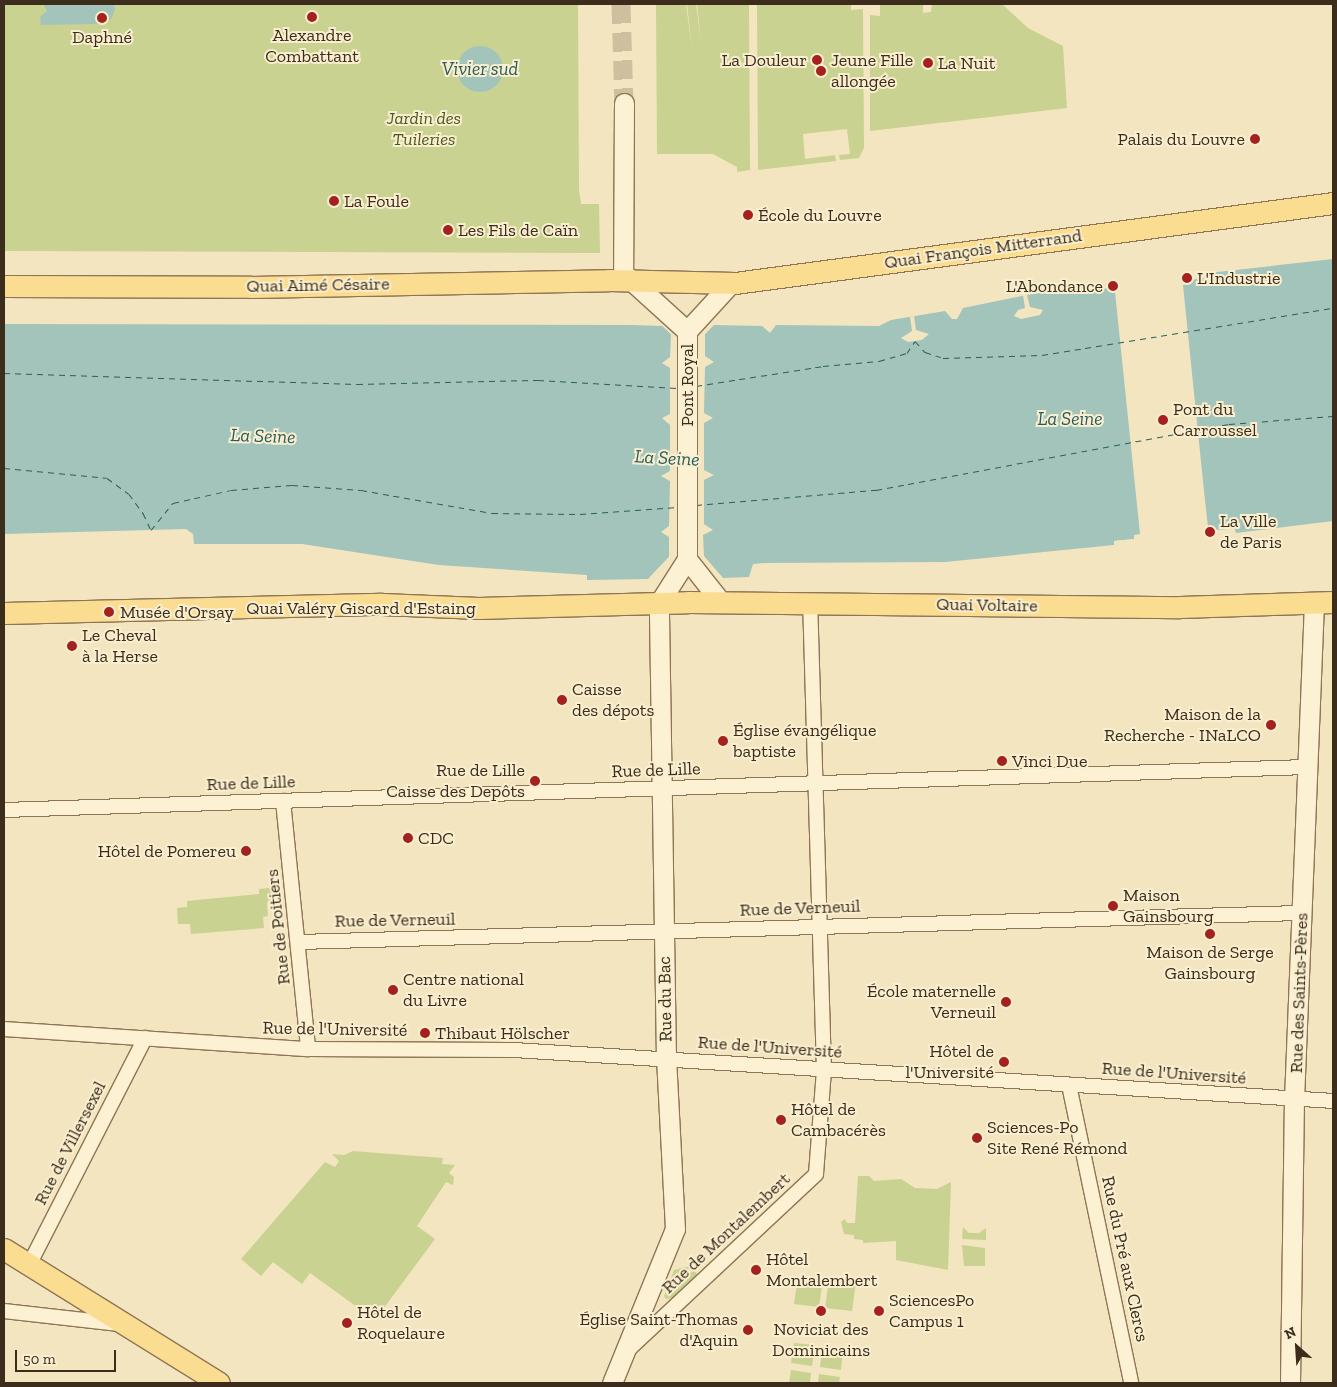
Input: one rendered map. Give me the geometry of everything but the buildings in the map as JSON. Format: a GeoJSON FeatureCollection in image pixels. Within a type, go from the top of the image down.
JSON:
{"type":"FeatureCollection","features":[{"type":"Feature","properties":{"kind":"main road"},"geometry":{"type":"LineString","coordinates":[[624,103],[623,273],[632,281]]}},
{"type":"Feature","properties":{"kind":"main road","name":"Quai François Mitterrand"},"geometry":{"type":"LineString","coordinates":[[632,281],[730,284],[1333,203]]}},
{"type":"Feature","properties":{"kind":"main road","name":"Quai Aimé Césaire"},"geometry":{"type":"LineString","coordinates":[[4,286],[251,287],[632,281]]}},
{"type":"Feature","properties":{"kind":"main road","name":"Pont Royal"},"geometry":{"type":"LineString","coordinates":[[632,281],[687,331]]}},
{"type":"Feature","properties":{"kind":"main road","name":"Pont Royal"},"geometry":{"type":"LineString","coordinates":[[686,559],[687,331],[730,284]]}},
{"type":"Feature","properties":{"kind":"main road"},"geometry":{"type":"LineString","coordinates":[[659,603],[686,559],[721,602]]}},
{"type":"Feature","properties":{"kind":"main road","name":"Quai Voltaire"},"geometry":{"type":"LineString","coordinates":[[659,603],[1173,607],[1324,603]]}},
{"type":"Feature","properties":{"kind":"main road","name":"Quai Valéry Giscard d'Estaing"},"geometry":{"type":"LineString","coordinates":[[4,613],[382,604],[479,608],[659,603]]}},
{"type":"Feature","properties":{"kind":"main road","name":"Rue du Bac"},"geometry":{"type":"LineString","coordinates":[[612,1383],[675,1229],[666,1058],[659,603]]}},
{"type":"Feature","properties":{"kind":"main road","name":"Rue des Saints-Pères"},"geometry":{"type":"LineString","coordinates":[[1290,1383],[1294,1100],[1302,913],[1309,767],[1324,603]]}},
{"type":"Feature","properties":{"kind":"main road"},"geometry":{"type":"LineString","coordinates":[[4,1249],[219,1383]]}},
{"type":"Feature","properties":{"kind":"street"},"geometry":{"type":"LineString","coordinates":[[810,603],[824,1070]]}},
{"type":"Feature","properties":{"kind":"street","name":"Rue de Lille"},"geometry":{"type":"LineString","coordinates":[[4,810],[1309,767]]}},
{"type":"Feature","properties":{"kind":"street","name":"Rue de Poitiers"},"geometry":{"type":"LineString","coordinates":[[283,801],[299,942],[308,1049]]}},
{"type":"Feature","properties":{"kind":"street","name":"Rue de Verneuil"},"geometry":{"type":"LineString","coordinates":[[299,942],[1302,913]]}},
{"type":"Feature","properties":{"kind":"street","name":"Rue de l'Université"},"geometry":{"type":"LineString","coordinates":[[4,1029],[308,1049],[514,1050],[666,1058],[824,1070],[1333,1101]]}},
{"type":"Feature","properties":{"kind":"street","name":"Rue de Villersexel"},"geometry":{"type":"LineString","coordinates":[[29,1265],[145,1038]]}},
{"type":"Feature","properties":{"kind":"street","name":"Rue de Montalembert"},"geometry":{"type":"LineString","coordinates":[[624,1353],[816,1174],[824,1070]]}},
{"type":"Feature","properties":{"kind":"street","name":"Rue du Pré aux Clercs"},"geometry":{"type":"LineString","coordinates":[[1069,1085],[1134,1383]]}},
{"type":"Feature","properties":{"kind":"street"},"geometry":{"type":"LineString","coordinates":[[4,1311],[125,1325]]}},
{"type":"Feature","properties":{"kind":"green space","name":"Jardin des Tuileries"},"geometry":{"type":"Polygon","coordinates":[[[4,4],[578,4],[579,190],[581,204],[599,204],[600,253],[4,251],[4,4]]]}},
{"type":"Feature","properties":{"kind":"green space"},"geometry":{"type":"Polygon","coordinates":[[[656,4],[686,4],[692,49],[687,4],[696,4],[701,42],[697,4],[749,4],[750,170],[737,172],[737,167],[713,154],[657,154],[656,4]]]}},
{"type":"Feature","properties":{"kind":"green space"},"geometry":{"type":"Polygon","coordinates":[[[757,4],[851,4],[851,10],[863,9],[864,148],[859,158],[840,160],[839,155],[850,154],[847,129],[803,134],[805,159],[835,155],[836,161],[758,170],[757,4]]]}},
{"type":"Feature","properties":{"kind":"green space"},"geometry":{"type":"Polygon","coordinates":[[[880,4],[923,4],[923,13],[931,12],[932,4],[1002,4],[1028,28],[1063,46],[1067,108],[870,131],[870,15],[880,16],[880,4]]]}},
{"type":"Feature","properties":{"kind":"green space"},"geometry":{"type":"Polygon","coordinates":[[[278,887],[279,896],[271,898],[267,903],[268,916],[263,917],[264,928],[191,934],[190,924],[178,924],[177,908],[187,907],[187,901],[259,894],[259,889],[278,887]]]}},
{"type":"Feature","properties":{"kind":"green space"},"geometry":{"type":"Polygon","coordinates":[[[353,1151],[443,1158],[442,1164],[455,1165],[449,1173],[454,1177],[453,1185],[446,1182],[417,1226],[435,1239],[375,1320],[310,1273],[302,1284],[273,1262],[261,1276],[241,1259],[325,1162],[335,1167],[339,1161],[332,1154],[344,1155],[353,1151]]]}},
{"type":"Feature","properties":{"kind":"green space"},"geometry":{"type":"Polygon","coordinates":[[[858,1176],[869,1176],[874,1181],[901,1179],[915,1188],[937,1189],[951,1182],[948,1270],[896,1260],[896,1241],[863,1243],[863,1240],[854,1239],[854,1235],[844,1234],[841,1222],[845,1219],[847,1223],[855,1223],[858,1176]]]}},
{"type":"Feature","properties":{"kind":"green space"},"geometry":{"type":"Polygon","coordinates":[[[963,1227],[969,1233],[979,1233],[986,1228],[986,1240],[962,1239],[963,1227]]]}},
{"type":"Feature","properties":{"kind":"green space"},"geometry":{"type":"Polygon","coordinates":[[[962,1245],[985,1248],[985,1266],[964,1266],[962,1245]]]}},
{"type":"Feature","properties":{"kind":"green space"},"geometry":{"type":"Polygon","coordinates":[[[691,1266],[682,1276],[684,1278],[694,1270],[698,1275],[673,1298],[666,1299],[664,1296],[674,1270],[691,1266]]]}},
{"type":"Feature","properties":{"kind":"green space"},"geometry":{"type":"Polygon","coordinates":[[[798,1276],[823,1279],[819,1307],[794,1304],[798,1276]]]}},
{"type":"Feature","properties":{"kind":"green space"},"geometry":{"type":"Polygon","coordinates":[[[829,1279],[856,1282],[852,1311],[825,1308],[829,1279]]]}},
{"type":"Feature","properties":{"kind":"green space"},"geometry":{"type":"Polygon","coordinates":[[[794,1343],[815,1345],[812,1366],[791,1363],[794,1343]]]}},
{"type":"Feature","properties":{"kind":"green space"},"geometry":{"type":"Polygon","coordinates":[[[822,1346],[843,1349],[841,1370],[820,1367],[822,1346]]]}},
{"type":"Feature","properties":{"kind":"green space"},"geometry":{"type":"Polygon","coordinates":[[[791,1370],[811,1373],[810,1383],[789,1383],[791,1370]]]}},
{"type":"Feature","properties":{"kind":"green space"},"geometry":{"type":"Polygon","coordinates":[[[819,1374],[840,1377],[839,1383],[818,1383],[819,1374]]]}},
{"type":"Feature","properties":{"kind":"water"},"geometry":{"type":"Polygon","coordinates":[[[43,4],[114,4],[115,9],[111,19],[97,24],[41,25],[40,17],[47,11],[43,4]]]}},
{"type":"Feature","properties":{"kind":"water","name":"Vivier sud"},"geometry":{"type":"Polygon","coordinates":[[[485,46],[489,47],[499,56],[502,60],[502,78],[493,88],[485,92],[475,92],[467,88],[458,78],[457,64],[461,56],[471,47],[485,46]]]}},
{"type":"Feature","properties":{"kind":"water","name":"La Seine"},"geometry":{"type":"Polygon","coordinates":[[[1333,259],[1333,521],[1236,533],[1234,529],[1215,530],[1214,527],[1140,534],[1134,539],[1114,541],[1114,545],[945,562],[753,564],[749,577],[723,578],[704,557],[669,557],[648,579],[587,580],[587,575],[439,565],[302,544],[194,544],[193,534],[186,529],[4,534],[4,324],[632,325],[662,326],[671,334],[705,334],[714,325],[762,326],[770,333],[776,325],[879,326],[891,320],[945,311],[952,319],[957,319],[963,308],[1027,295],[1086,286],[1088,290],[1108,288],[1108,291],[1183,285],[1189,280],[1209,277],[1209,273],[1333,259]]]}},
{"type":"Feature","properties":{"kind":"pier"},"geometry":{"type":"Polygon","coordinates":[[[1209,271],[1210,277],[1190,280],[1183,285],[1204,491],[1208,527],[1214,527],[1215,530],[1235,529],[1236,535],[1233,532],[1215,533],[1208,530],[1136,538],[1135,541],[1116,544],[1114,547],[1114,541],[1134,539],[1134,535],[1140,534],[1115,292],[1108,291],[1107,288],[1088,290],[1087,283],[1090,287],[1108,285],[1115,289],[1183,282],[1189,277],[1207,275],[1209,271]]]}},
{"type":"Feature","properties":{"kind":"pier"},"geometry":{"type":"Polygon","coordinates":[[[1023,295],[1027,295],[1030,307],[1043,310],[1040,315],[1021,319],[1014,316],[1018,310],[1025,308],[1023,295]]]}},
{"type":"Feature","properties":{"kind":"pier"},"geometry":{"type":"Polygon","coordinates":[[[914,316],[916,330],[929,334],[922,340],[908,342],[901,338],[912,331],[910,317],[914,316]]]}},
{"type":"Feature","properties":{"kind":"pier"},"geometry":{"type":"Polygon","coordinates":[[[716,322],[705,334],[705,356],[714,362],[705,367],[704,413],[713,418],[704,423],[704,470],[714,475],[704,480],[704,524],[713,530],[703,535],[704,556],[723,578],[703,559],[670,560],[648,579],[669,557],[669,537],[661,532],[669,526],[670,481],[661,476],[670,471],[670,425],[662,418],[670,414],[670,368],[662,363],[670,357],[671,334],[660,323],[672,332],[704,331],[716,322]]]}},
{"type":"Feature","properties":{"kind":"ferry route"},"geometry":{"type":"LineString","coordinates":[[696,386],[823,366],[879,361],[907,353],[915,341],[925,352],[943,358],[1042,355],[1333,308]]}},
{"type":"Feature","properties":{"kind":"ferry route"},"geometry":{"type":"LineString","coordinates":[[4,373],[357,384],[538,380],[677,388]]}},
{"type":"Feature","properties":{"kind":"ferry route"},"geometry":{"type":"LineString","coordinates":[[696,505],[876,490],[1229,424],[1333,416]]}},
{"type":"Feature","properties":{"kind":"ferry route"},"geometry":{"type":"LineString","coordinates":[[4,468],[107,478],[129,494],[143,513],[151,530],[173,503],[231,490],[292,485],[361,490],[492,513],[580,514],[678,507]]}},
{"type":"Feature","properties":{"kind":"tunnel"},"geometry":{"type":"LineString","coordinates":[[621,4],[624,103]]}},
{"type":"Feature","properties":{"kind":"place","name":"Alexandre Combattant"},"geometry":{"type":"Point","coordinates":[312,17]}},
{"type":"Feature","properties":{"kind":"place","name":"Daphné"},"geometry":{"type":"Point","coordinates":[102,18]}},
{"type":"Feature","properties":{"kind":"place","name":"La Douleur"},"geometry":{"type":"Point","coordinates":[817,60]}},
{"type":"Feature","properties":{"kind":"place","name":"La Nuit"},"geometry":{"type":"Point","coordinates":[928,63]}},
{"type":"Feature","properties":{"kind":"place","name":"Jeune Fille allongée"},"geometry":{"type":"Point","coordinates":[821,71]}},
{"type":"Feature","properties":{"kind":"place","name":"Palais du Louvre"},"geometry":{"type":"Point","coordinates":[1255,139]}},
{"type":"Feature","properties":{"kind":"place","name":"La Foule"},"geometry":{"type":"Point","coordinates":[334,201]}},
{"type":"Feature","properties":{"kind":"place","name":"École du Louvre"},"geometry":{"type":"Point","coordinates":[748,215]}},
{"type":"Feature","properties":{"kind":"place","name":"Les Fils de Caïn"},"geometry":{"type":"Point","coordinates":[448,230]}},
{"type":"Feature","properties":{"kind":"place","name":"L'Industrie"},"geometry":{"type":"Point","coordinates":[1187,278]}},
{"type":"Feature","properties":{"kind":"place","name":"L'Abondance"},"geometry":{"type":"Point","coordinates":[1113,286]}},
{"type":"Feature","properties":{"kind":"place","name":"Pont du Carroussel"},"geometry":{"type":"Point","coordinates":[1163,420]}},
{"type":"Feature","properties":{"kind":"place","name":"La Ville de Paris"},"geometry":{"type":"Point","coordinates":[1210,532]}},
{"type":"Feature","properties":{"kind":"place","name":"Musée d'Orsay"},"geometry":{"type":"Point","coordinates":[109,612]}},
{"type":"Feature","properties":{"kind":"place","name":"Le Cheval à la Herse"},"geometry":{"type":"Point","coordinates":[72,646]}},
{"type":"Feature","properties":{"kind":"place","name":"Caisse des dépots"},"geometry":{"type":"Point","coordinates":[562,700]}},
{"type":"Feature","properties":{"kind":"place","name":"Maison de la Recherche - INaLCO"},"geometry":{"type":"Point","coordinates":[1271,725]}},
{"type":"Feature","properties":{"kind":"place","name":"Église évangélique baptiste"},"geometry":{"type":"Point","coordinates":[723,741]}},
{"type":"Feature","properties":{"kind":"place","name":"Vinci Due"},"geometry":{"type":"Point","coordinates":[1002,761]}},
{"type":"Feature","properties":{"kind":"place","name":"Rue de Lille Caisse des Depôts"},"geometry":{"type":"Point","coordinates":[535,781]}},
{"type":"Feature","properties":{"kind":"place","name":"CDC"},"geometry":{"type":"Point","coordinates":[408,838]}},
{"type":"Feature","properties":{"kind":"place","name":"Hôtel de Pomereu"},"geometry":{"type":"Point","coordinates":[246,851]}},
{"type":"Feature","properties":{"kind":"place","name":"Maison Gainsbourg"},"geometry":{"type":"Point","coordinates":[1113,906]}},
{"type":"Feature","properties":{"kind":"place","name":"Maison de Serge Gainsbourg"},"geometry":{"type":"Point","coordinates":[1210,934]}},
{"type":"Feature","properties":{"kind":"place","name":"Centre national du Livre"},"geometry":{"type":"Point","coordinates":[393,990]}},
{"type":"Feature","properties":{"kind":"place","name":"École maternelle Verneuil"},"geometry":{"type":"Point","coordinates":[1006,1002]}},
{"type":"Feature","properties":{"kind":"place","name":"Thibaut Hölscher"},"geometry":{"type":"Point","coordinates":[425,1033]}},
{"type":"Feature","properties":{"kind":"place","name":"Hôtel de l'Université"},"geometry":{"type":"Point","coordinates":[1004,1062]}},
{"type":"Feature","properties":{"kind":"place","name":"Hôtel de Cambacérès"},"geometry":{"type":"Point","coordinates":[781,1120]}},
{"type":"Feature","properties":{"kind":"place","name":"Sciences-Po Site René Rémond"},"geometry":{"type":"Point","coordinates":[977,1138]}},
{"type":"Feature","properties":{"kind":"place","name":"Hôtel Montalembert"},"geometry":{"type":"Point","coordinates":[756,1270]}},
{"type":"Feature","properties":{"kind":"place","name":"Noviciat des Dominicains"},"geometry":{"type":"Point","coordinates":[821,1311]}},
{"type":"Feature","properties":{"kind":"place","name":"SciencesPo Campus 1"},"geometry":{"type":"Point","coordinates":[879,1311]}},
{"type":"Feature","properties":{"kind":"place","name":"Hôtel de Roquelaure"},"geometry":{"type":"Point","coordinates":[347,1323]}},
{"type":"Feature","properties":{"kind":"place","name":"Église Saint-Thomas d'Aquin"},"geometry":{"type":"Point","coordinates":[748,1330]}}]}
